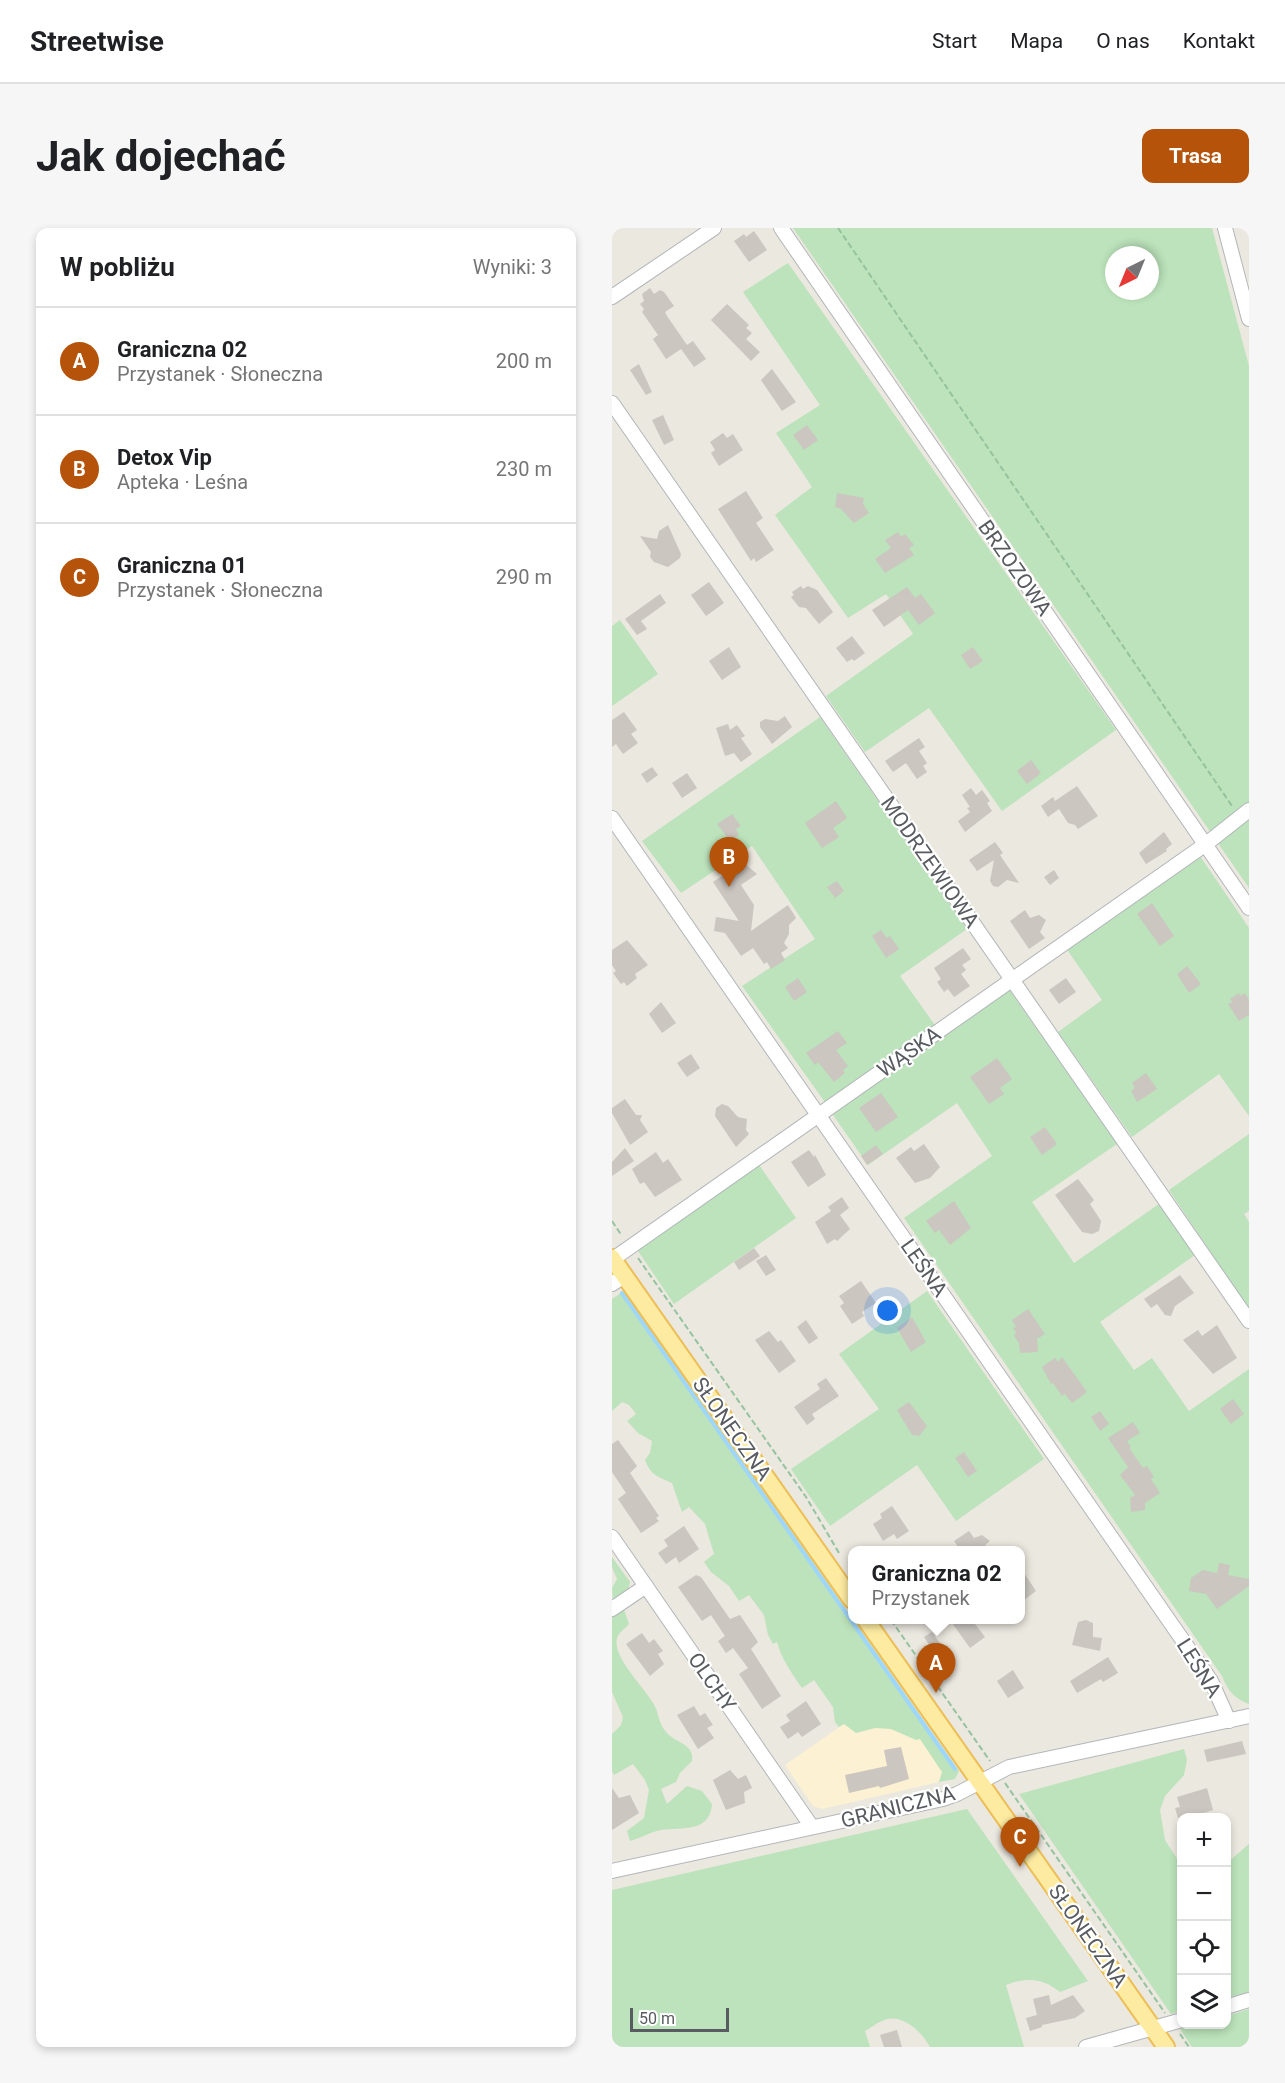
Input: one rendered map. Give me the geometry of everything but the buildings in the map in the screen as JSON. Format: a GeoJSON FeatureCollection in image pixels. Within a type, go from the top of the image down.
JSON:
{"type":"FeatureCollection","features":[{"type":"Feature","properties":{"kind":"main road","name":"SŁONECZNA"},"geometry":{"type":"LineString","coordinates":[[612,1259],[618,1280],[848,1595]]}},
{"type":"Feature","properties":{"kind":"main road","name":"SŁONECZNA"},"geometry":{"type":"LineString","coordinates":[[869,1624],[1166,2047]]}},
{"type":"Feature","properties":{"kind":"street"},"geometry":{"type":"LineString","coordinates":[[612,297],[714,228]]}},
{"type":"Feature","properties":{"kind":"street","name":"BRZOZOWA"},"geometry":{"type":"LineString","coordinates":[[781,228],[1249,908]]}},
{"type":"Feature","properties":{"kind":"street"},"geometry":{"type":"LineString","coordinates":[[1225,228],[1249,319]]}},
{"type":"Feature","properties":{"kind":"street","name":"MODRZEWIOWA"},"geometry":{"type":"LineString","coordinates":[[612,403],[1249,1321]]}},
{"type":"Feature","properties":{"kind":"street","name":"WĄSKA"},"geometry":{"type":"LineString","coordinates":[[612,1259],[1206,844],[1244,814]]}},
{"type":"Feature","properties":{"kind":"street","name":"LEŚNA"},"geometry":{"type":"LineString","coordinates":[[612,818],[1211,1681],[1229,1721]]}},
{"type":"Feature","properties":{"kind":"street","name":"OLCHY"},"geometry":{"type":"LineString","coordinates":[[612,1537],[812,1827]]}},
{"type":"Feature","properties":{"kind":"street"},"geometry":{"type":"LineString","coordinates":[[612,1609],[646,1586]]}},
{"type":"Feature","properties":{"kind":"street","name":"GRANICZNA"},"geometry":{"type":"LineString","coordinates":[[612,1871],[952,1796],[1009,1767],[1249,1716]]}},
{"type":"Feature","properties":{"kind":"street"},"geometry":{"type":"LineString","coordinates":[[1231,2006],[1249,2000]]}},
{"type":"Feature","properties":{"kind":"street"},"geometry":{"type":"LineString","coordinates":[[1086,2047],[1177,2021]]}},
{"type":"Feature","properties":{"kind":"path"},"geometry":{"type":"LineString","coordinates":[[838,228],[1244,814]]}},
{"type":"Feature","properties":{"kind":"path"},"geometry":{"type":"LineString","coordinates":[[612,1221],[806,1497],[840,1555]]}},
{"type":"Feature","properties":{"kind":"path"},"geometry":{"type":"LineString","coordinates":[[894,1624],[997,1772],[1177,2021]]}},
{"type":"Feature","properties":{"kind":"path"},"geometry":{"type":"LineString","coordinates":[[1181,2029],[1189,2047]]}},
{"type":"Feature","properties":{"kind":"shaded area"},"geometry":{"type":"Polygon","coordinates":[[[888,1693],[943,1772],[939,1782],[822,1809],[813,1806],[785,1765],[888,1693]]]}},
{"type":"Feature","properties":{"kind":"green space"},"geometry":{"type":"Polygon","coordinates":[[[793,228],[1212,228],[1249,366],[1249,888],[793,228]]]}},
{"type":"Feature","properties":{"kind":"green space"},"geometry":{"type":"Polygon","coordinates":[[[788,263],[1116,730],[1002,811],[929,708],[865,752],[826,696],[913,634],[886,594],[848,618],[775,515],[812,487],[776,433],[820,405],[743,292],[788,263]]]}},
{"type":"Feature","properties":{"kind":"green space"},"geometry":{"type":"Polygon","coordinates":[[[620,620],[658,674],[612,706],[612,626],[620,620]]]}},
{"type":"Feature","properties":{"kind":"green space"},"geometry":{"type":"Polygon","coordinates":[[[820,717],[967,929],[900,976],[937,1028],[827,1105],[742,986],[815,939],[752,846],[681,893],[642,841],[820,717]]]}},
{"type":"Feature","properties":{"kind":"green space"},"geometry":{"type":"Polygon","coordinates":[[[1200,856],[1249,928],[1249,1116],[1219,1074],[1132,1137],[1058,1032],[1102,1000],[1066,948],[1200,856]]]}},
{"type":"Feature","properties":{"kind":"green space"},"geometry":{"type":"Polygon","coordinates":[[[1008,988],[1117,1144],[1032,1202],[1074,1263],[1159,1204],[1195,1255],[1100,1322],[1134,1370],[1152,1358],[1189,1411],[1249,1369],[1249,1704],[1236,1697],[1226,1686],[1222,1676],[904,1218],[992,1156],[957,1103],[868,1165],[831,1112],[1008,988]]]}},
{"type":"Feature","properties":{"kind":"green space"},"geometry":{"type":"Polygon","coordinates":[[[1249,1134],[1249,1211],[1244,1214],[1249,1222],[1249,1310],[1169,1190],[1249,1134]]]}},
{"type":"Feature","properties":{"kind":"green space"},"geometry":{"type":"Polygon","coordinates":[[[757,1162],[796,1218],[674,1304],[636,1248],[757,1162]]]}},
{"type":"Feature","properties":{"kind":"green space"},"geometry":{"type":"Polygon","coordinates":[[[624,1291],[848,1612],[848,1624],[856,1624],[959,1771],[955,1779],[939,1782],[942,1772],[920,1739],[916,1740],[891,1729],[875,1728],[856,1733],[844,1724],[839,1727],[835,1722],[833,1707],[814,1680],[802,1688],[794,1677],[777,1642],[773,1644],[768,1635],[764,1615],[749,1595],[739,1601],[729,1586],[711,1572],[704,1562],[714,1554],[705,1524],[689,1507],[682,1512],[672,1483],[650,1470],[645,1460],[650,1453],[652,1441],[638,1433],[627,1421],[636,1414],[629,1405],[622,1402],[612,1411],[612,1299],[624,1291]]]}},
{"type":"Feature","properties":{"kind":"green space"},"geometry":{"type":"Polygon","coordinates":[[[927,1291],[1044,1459],[956,1521],[917,1465],[830,1526],[791,1469],[879,1409],[839,1354],[927,1291]]]}},
{"type":"Feature","properties":{"kind":"green space"},"geometry":{"type":"Polygon","coordinates":[[[612,1557],[630,1582],[628,1590],[613,1601],[612,1588],[617,1579],[612,1567],[612,1557]]]}},
{"type":"Feature","properties":{"kind":"green space"},"geometry":{"type":"Polygon","coordinates":[[[623,1607],[629,1624],[617,1638],[619,1654],[649,1696],[663,1729],[687,1747],[692,1755],[692,1761],[680,1773],[676,1782],[661,1789],[667,1804],[687,1786],[702,1791],[712,1804],[710,1813],[701,1824],[694,1827],[661,1830],[630,1841],[627,1831],[644,1818],[649,1790],[645,1780],[633,1764],[614,1775],[612,1771],[612,1734],[621,1725],[623,1717],[612,1692],[612,1615],[623,1607]]]}},
{"type":"Feature","properties":{"kind":"green space"},"geometry":{"type":"Polygon","coordinates":[[[1184,1749],[1187,1760],[1184,1775],[1165,1796],[1160,1810],[1165,1840],[1177,1859],[1177,2012],[1171,2014],[1019,1794],[1184,1749]]]}},
{"type":"Feature","properties":{"kind":"green space"},"geometry":{"type":"Polygon","coordinates":[[[967,1809],[1088,1981],[1060,1992],[1054,1987],[1034,1980],[1006,1985],[1024,2047],[930,2047],[922,2035],[910,2025],[896,2019],[889,2019],[865,2031],[870,2047],[612,2047],[612,1890],[967,1809]]]}},
{"type":"Feature","properties":{"kind":"green space"},"geometry":{"type":"Polygon","coordinates":[[[1249,1844],[1249,1992],[1231,1997],[1231,1867],[1231,1860],[1249,1844]]]}},
{"type":"Feature","properties":{"kind":"green space"},"geometry":{"type":"Polygon","coordinates":[[[1249,2009],[1249,2047],[1192,2047],[1180,2029],[1231,2029],[1231,2015],[1249,2009]]]}},
{"type":"Feature","properties":{"kind":"waterway"},"geometry":{"type":"LineString","coordinates":[[622,1293],[848,1616]]}},
{"type":"Feature","properties":{"kind":"waterway"},"geometry":{"type":"LineString","coordinates":[[854,1624],[955,1769]]}},
{"type":"Feature","properties":{"kind":"place","name":"Detox Vip"},"geometry":{"type":"Point","coordinates":[729,887]}},
{"type":"Feature","properties":{"kind":"place","name":"Graniczna 02"},"geometry":{"type":"Point","coordinates":[936,1693]}},
{"type":"Feature","properties":{"kind":"place","name":"Graniczna 01"},"geometry":{"type":"Point","coordinates":[1020,1867]}}]}
